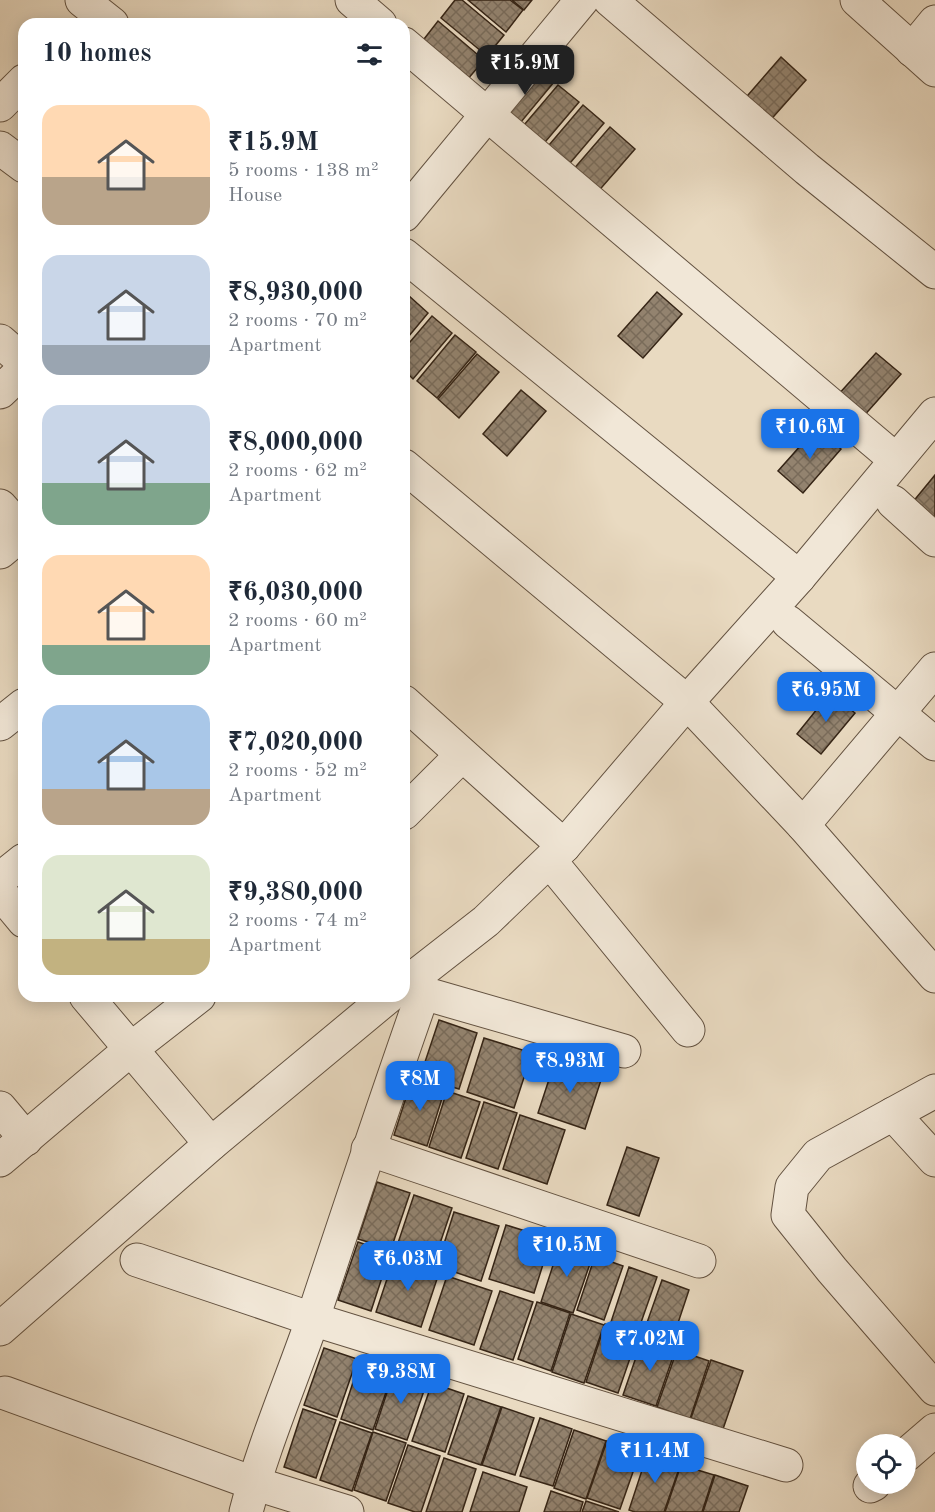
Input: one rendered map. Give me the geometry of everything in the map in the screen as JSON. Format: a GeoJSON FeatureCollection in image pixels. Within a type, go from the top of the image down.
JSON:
{"type":"FeatureCollection","features":[{"type":"Feature","properties":{"kind":"street"},"geometry":{"type":"LineString","coordinates":[[352,0],[373,18]]}},
{"type":"Feature","properties":{"kind":"street"},"geometry":{"type":"LineString","coordinates":[[410,208],[582,0]]}},
{"type":"Feature","properties":{"kind":"street"},"geometry":{"type":"LineString","coordinates":[[610,0],[807,168],[935,272]]}},
{"type":"Feature","properties":{"kind":"street"},"geometry":{"type":"LineString","coordinates":[[857,0],[923,60],[935,22]]}},
{"type":"Feature","properties":{"kind":"street"},"geometry":{"type":"LineString","coordinates":[[81,6],[102,18]]}},
{"type":"Feature","properties":{"kind":"street"},"geometry":{"type":"LineString","coordinates":[[410,49],[896,460]]}},
{"type":"Feature","properties":{"kind":"street"},"geometry":{"type":"LineString","coordinates":[[0,105],[18,87]]}},
{"type":"Feature","properties":{"kind":"street"},"geometry":{"type":"LineString","coordinates":[[0,148],[18,162]]}},
{"type":"Feature","properties":{"kind":"street"},"geometry":{"type":"LineString","coordinates":[[410,260],[799,577]]}},
{"type":"Feature","properties":{"kind":"street"},"geometry":{"type":"LineString","coordinates":[[0,340],[18,356]]}},
{"type":"Feature","properties":{"kind":"street"},"geometry":{"type":"LineString","coordinates":[[0,392],[18,375]]}},
{"type":"Feature","properties":{"kind":"street"},"geometry":{"type":"LineString","coordinates":[[410,980],[486,921],[557,854],[687,702],[799,577],[935,414]]}},
{"type":"Feature","properties":{"kind":"street"},"geometry":{"type":"LineString","coordinates":[[410,470],[687,702],[803,825],[935,976]]}},
{"type":"Feature","properties":{"kind":"street"},"geometry":{"type":"LineString","coordinates":[[893,502],[935,540]]}},
{"type":"Feature","properties":{"kind":"street"},"geometry":{"type":"LineString","coordinates":[[0,506],[18,537]]}},
{"type":"Feature","properties":{"kind":"street"},"geometry":{"type":"LineString","coordinates":[[788,622],[935,744]]}},
{"type":"Feature","properties":{"kind":"street"},"geometry":{"type":"LineString","coordinates":[[803,825],[935,669]]}},
{"type":"Feature","properties":{"kind":"street"},"geometry":{"type":"LineString","coordinates":[[410,707],[462,754],[557,854],[688,1030]]}},
{"type":"Feature","properties":{"kind":"street"},"geometry":{"type":"LineString","coordinates":[[410,807],[462,754]]}},
{"type":"Feature","properties":{"kind":"street"},"geometry":{"type":"LineString","coordinates":[[0,879],[18,865]]}},
{"type":"Feature","properties":{"kind":"street"},"geometry":{"type":"LineString","coordinates":[[0,892],[18,914]]}},
{"type":"Feature","properties":{"kind":"street"},"geometry":{"type":"LineString","coordinates":[[250,1498],[423,993],[624,1051]]}},
{"type":"Feature","properties":{"kind":"street"},"geometry":{"type":"LineString","coordinates":[[91,1002],[211,1144]]}},
{"type":"Feature","properties":{"kind":"street"},"geometry":{"type":"LineString","coordinates":[[0,1160],[131,1049],[191,1002]]}},
{"type":"Feature","properties":{"kind":"street"},"geometry":{"type":"LineString","coordinates":[[0,1329],[211,1144],[382,1002]]}},
{"type":"Feature","properties":{"kind":"street"},"geometry":{"type":"LineString","coordinates":[[935,1091],[818,1155],[792,1187],[788,1215],[832,1270],[935,1389]]}},
{"type":"Feature","properties":{"kind":"street"},"geometry":{"type":"LineString","coordinates":[[0,1108],[26,1139]]}},
{"type":"Feature","properties":{"kind":"street"},"geometry":{"type":"LineString","coordinates":[[893,1114],[935,1160]]}},
{"type":"Feature","properties":{"kind":"street"},"geometry":{"type":"LineString","coordinates":[[368,1149],[699,1261]]}},
{"type":"Feature","properties":{"kind":"street"},"geometry":{"type":"LineString","coordinates":[[137,1260],[312,1319],[786,1465]]}},
{"type":"Feature","properties":{"kind":"street"},"geometry":{"type":"LineString","coordinates":[[5,1394],[250,1498],[347,1512]]}},
{"type":"Feature","properties":{"kind":"street"},"geometry":{"type":"LineString","coordinates":[[916,1446],[935,1430]]}},
{"type":"Feature","properties":{"kind":"building"},"geometry":{"type":"Polygon","coordinates":[[[455,0],[462,0],[504,35],[487,56],[441,18],[455,0]]]}},
{"type":"Feature","properties":{"kind":"building"},"geometry":{"type":"Polygon","coordinates":[[[468,0],[510,0],[523,10],[506,32],[468,0]]]}},
{"type":"Feature","properties":{"kind":"building"},"geometry":{"type":"Polygon","coordinates":[[[512,0],[532,0],[524,10],[512,0]]]}},
{"type":"Feature","properties":{"kind":"building"},"geometry":{"type":"Polygon","coordinates":[[[438,21],[484,60],[467,80],[421,43],[438,21]]]}},
{"type":"Feature","properties":{"kind":"building"},"geometry":{"type":"Polygon","coordinates":[[[781,57],[806,80],[767,124],[742,102],[781,57]]]}},
{"type":"Feature","properties":{"kind":"building"},"geometry":{"type":"Polygon","coordinates":[[[534,64],[554,82],[516,128],[495,110],[534,64]]]}},
{"type":"Feature","properties":{"kind":"building"},"geometry":{"type":"Polygon","coordinates":[[[558,85],[579,102],[540,148],[519,131],[558,85]]]}},
{"type":"Feature","properties":{"kind":"building"},"geometry":{"type":"Polygon","coordinates":[[[583,105],[604,123],[565,169],[544,151],[583,105]]]}},
{"type":"Feature","properties":{"kind":"building"},"geometry":{"type":"Polygon","coordinates":[[[610,127],[635,149],[596,194],[572,171],[610,127]]]}},
{"type":"Feature","properties":{"kind":"building"},"geometry":{"type":"Polygon","coordinates":[[[657,292],[682,314],[643,358],[618,336],[657,292]]]}},
{"type":"Feature","properties":{"kind":"building"},"geometry":{"type":"Polygon","coordinates":[[[410,297],[428,313],[410,335],[410,297]]]}},
{"type":"Feature","properties":{"kind":"building"},"geometry":{"type":"Polygon","coordinates":[[[432,316],[452,333],[413,379],[410,376],[410,342],[432,316]]]}},
{"type":"Feature","properties":{"kind":"building"},"geometry":{"type":"Polygon","coordinates":[[[455,335],[476,352],[437,398],[417,381],[455,335]]]}},
{"type":"Feature","properties":{"kind":"building"},"geometry":{"type":"Polygon","coordinates":[[[876,353],[901,374],[862,418],[837,396],[876,353]]]}},
{"type":"Feature","properties":{"kind":"building"},"geometry":{"type":"Polygon","coordinates":[[[477,354],[499,372],[459,418],[438,399],[477,354]]]}},
{"type":"Feature","properties":{"kind":"building"},"geometry":{"type":"Polygon","coordinates":[[[521,390],[546,411],[507,456],[483,434],[521,390]]]}},
{"type":"Feature","properties":{"kind":"building"},"geometry":{"type":"Polygon","coordinates":[[[817,427],[841,449],[803,493],[778,471],[817,427]]]}},
{"type":"Feature","properties":{"kind":"building"},"geometry":{"type":"Polygon","coordinates":[[[935,475],[935,526],[907,509],[935,475]]]}},
{"type":"Feature","properties":{"kind":"building"},"geometry":{"type":"Polygon","coordinates":[[[830,693],[855,713],[821,754],[797,734],[830,693]]]}},
{"type":"Feature","properties":{"kind":"building"},"geometry":{"type":"Polygon","coordinates":[[[439,1020],[477,1033],[459,1089],[420,1077],[439,1020]]]}},
{"type":"Feature","properties":{"kind":"building"},"geometry":{"type":"Polygon","coordinates":[[[484,1038],[532,1053],[514,1108],[467,1092],[484,1038]]]}},
{"type":"Feature","properties":{"kind":"building"},"geometry":{"type":"Polygon","coordinates":[[[556,1058],[603,1074],[585,1129],[538,1113],[556,1058]]]}},
{"type":"Feature","properties":{"kind":"building"},"geometry":{"type":"Polygon","coordinates":[[[412,1079],[445,1089],[427,1146],[394,1135],[412,1079]]]}},
{"type":"Feature","properties":{"kind":"building"},"geometry":{"type":"Polygon","coordinates":[[[447,1091],[480,1102],[461,1158],[429,1147],[447,1091]]]}},
{"type":"Feature","properties":{"kind":"building"},"geometry":{"type":"Polygon","coordinates":[[[484,1102],[517,1113],[498,1169],[466,1158],[484,1102]]]}},
{"type":"Feature","properties":{"kind":"building"},"geometry":{"type":"Polygon","coordinates":[[[520,1115],[565,1130],[547,1184],[503,1169],[520,1115]]]}},
{"type":"Feature","properties":{"kind":"building"},"geometry":{"type":"Polygon","coordinates":[[[627,1147],[659,1158],[639,1216],[607,1205],[627,1147]]]}},
{"type":"Feature","properties":{"kind":"building"},"geometry":{"type":"Polygon","coordinates":[[[377,1182],[410,1193],[391,1249],[358,1239],[377,1182]]]}},
{"type":"Feature","properties":{"kind":"building"},"geometry":{"type":"Polygon","coordinates":[[[414,1195],[452,1208],[433,1264],[395,1252],[414,1195]]]}},
{"type":"Feature","properties":{"kind":"building"},"geometry":{"type":"Polygon","coordinates":[[[454,1212],[499,1226],[481,1281],[437,1266],[454,1212]]]}},
{"type":"Feature","properties":{"kind":"building"},"geometry":{"type":"Polygon","coordinates":[[[506,1225],[551,1239],[534,1293],[489,1279],[506,1225]]]}},
{"type":"Feature","properties":{"kind":"building"},"geometry":{"type":"Polygon","coordinates":[[[358,1242],[390,1253],[371,1311],[338,1300],[358,1242]]]}},
{"type":"Feature","properties":{"kind":"building"},"geometry":{"type":"Polygon","coordinates":[[[560,1244],[593,1255],[573,1313],[541,1302],[560,1244]]]}},
{"type":"Feature","properties":{"kind":"building"},"geometry":{"type":"Polygon","coordinates":[[[595,1256],[623,1266],[604,1320],[577,1310],[595,1256]]]}},
{"type":"Feature","properties":{"kind":"building"},"geometry":{"type":"Polygon","coordinates":[[[394,1258],[439,1273],[421,1327],[376,1312],[394,1258]]]}},
{"type":"Feature","properties":{"kind":"building"},"geometry":{"type":"Polygon","coordinates":[[[629,1267],[657,1277],[638,1331],[611,1322],[629,1267]]]}},
{"type":"Feature","properties":{"kind":"building"},"geometry":{"type":"Polygon","coordinates":[[[447,1276],[492,1291],[474,1345],[429,1330],[447,1276]]]}},
{"type":"Feature","properties":{"kind":"building"},"geometry":{"type":"Polygon","coordinates":[[[662,1280],[689,1290],[671,1344],[643,1334],[662,1280]]]}},
{"type":"Feature","properties":{"kind":"building"},"geometry":{"type":"Polygon","coordinates":[[[500,1291],[533,1302],[513,1360],[480,1349],[500,1291]]]}},
{"type":"Feature","properties":{"kind":"building"},"geometry":{"type":"Polygon","coordinates":[[[537,1302],[570,1313],[551,1371],[518,1359],[537,1302]]]}},
{"type":"Feature","properties":{"kind":"building"},"geometry":{"type":"Polygon","coordinates":[[[571,1314],[604,1325],[584,1383],[552,1372],[571,1314]]]}},
{"type":"Feature","properties":{"kind":"building"},"geometry":{"type":"Polygon","coordinates":[[[605,1324],[638,1335],[618,1393],[586,1382],[605,1324]]]}},
{"type":"Feature","properties":{"kind":"building"},"geometry":{"type":"Polygon","coordinates":[[[643,1337],[676,1348],[656,1406],[623,1395],[643,1337]]]}},
{"type":"Feature","properties":{"kind":"building"},"geometry":{"type":"Polygon","coordinates":[[[324,1348],[357,1359],[337,1417],[304,1405],[324,1348]]]}},
{"type":"Feature","properties":{"kind":"building"},"geometry":{"type":"Polygon","coordinates":[[[677,1350],[709,1361],[690,1419],[657,1407],[677,1350]]]}},
{"type":"Feature","properties":{"kind":"building"},"geometry":{"type":"Polygon","coordinates":[[[711,1360],[743,1371],[723,1429],[691,1418],[711,1360]]]}},
{"type":"Feature","properties":{"kind":"building"},"geometry":{"type":"Polygon","coordinates":[[[360,1361],[393,1372],[373,1430],[341,1419],[360,1361]]]}},
{"type":"Feature","properties":{"kind":"building"},"geometry":{"type":"Polygon","coordinates":[[[394,1371],[427,1382],[407,1440],[375,1429],[394,1371]]]}},
{"type":"Feature","properties":{"kind":"building"},"geometry":{"type":"Polygon","coordinates":[[[432,1383],[464,1394],[445,1452],[412,1441],[432,1383]]]}},
{"type":"Feature","properties":{"kind":"building"},"geometry":{"type":"Polygon","coordinates":[[[468,1396],[501,1407],[481,1465],[448,1454],[468,1396]]]}},
{"type":"Feature","properties":{"kind":"building"},"geometry":{"type":"Polygon","coordinates":[[[502,1407],[534,1418],[515,1475],[482,1465],[502,1407]]]}},
{"type":"Feature","properties":{"kind":"building"},"geometry":{"type":"Polygon","coordinates":[[[303,1409],[336,1420],[316,1478],[284,1467],[303,1409]]]}},
{"type":"Feature","properties":{"kind":"building"},"geometry":{"type":"Polygon","coordinates":[[[540,1418],[572,1429],[553,1486],[520,1476],[540,1418]]]}},
{"type":"Feature","properties":{"kind":"building"},"geometry":{"type":"Polygon","coordinates":[[[340,1422],[372,1433],[352,1491],[320,1480],[340,1422]]]}},
{"type":"Feature","properties":{"kind":"building"},"geometry":{"type":"Polygon","coordinates":[[[574,1430],[606,1441],[586,1499],[554,1488],[574,1430]]]}},
{"type":"Feature","properties":{"kind":"building"},"geometry":{"type":"Polygon","coordinates":[[[373,1432],[406,1443],[386,1501],[354,1490],[373,1432]]]}},
{"type":"Feature","properties":{"kind":"building"},"geometry":{"type":"Polygon","coordinates":[[[607,1441],[640,1452],[620,1509],[587,1498],[607,1441]]]}},
{"type":"Feature","properties":{"kind":"building"},"geometry":{"type":"Polygon","coordinates":[[[408,1445],[440,1456],[421,1512],[388,1503],[408,1445]]]}},
{"type":"Feature","properties":{"kind":"building"},"geometry":{"type":"Polygon","coordinates":[[[648,1452],[681,1463],[664,1512],[629,1510],[648,1452]]]}},
{"type":"Feature","properties":{"kind":"building"},"geometry":{"type":"Polygon","coordinates":[[[444,1458],[476,1469],[462,1512],[426,1512],[444,1458]]]}},
{"type":"Feature","properties":{"kind":"building"},"geometry":{"type":"Polygon","coordinates":[[[681,1465],[714,1475],[702,1512],[665,1512],[681,1465]]]}},
{"type":"Feature","properties":{"kind":"building"},"geometry":{"type":"Polygon","coordinates":[[[483,1472],[527,1487],[519,1512],[470,1512],[483,1472]]]}},
{"type":"Feature","properties":{"kind":"building"},"geometry":{"type":"Polygon","coordinates":[[[715,1475],[748,1486],[739,1512],[703,1512],[715,1475]]]}},
{"type":"Feature","properties":{"kind":"building"},"geometry":{"type":"Polygon","coordinates":[[[551,1491],[583,1502],[580,1512],[544,1512],[551,1491]]]}},
{"type":"Feature","properties":{"kind":"building"},"geometry":{"type":"Polygon","coordinates":[[[586,1501],[619,1512],[582,1512],[586,1501]]]}}]}
